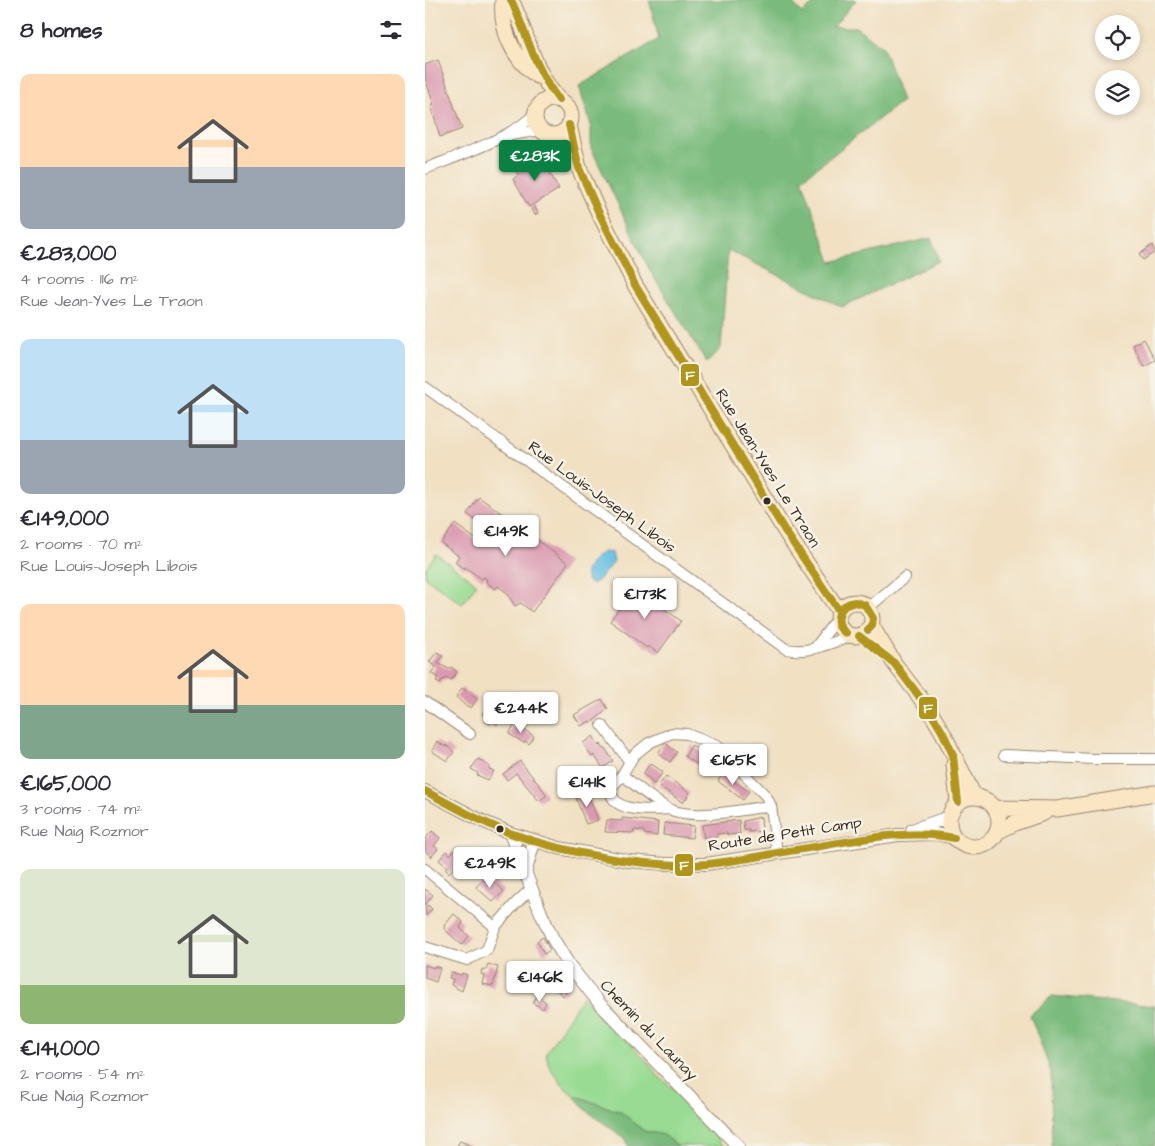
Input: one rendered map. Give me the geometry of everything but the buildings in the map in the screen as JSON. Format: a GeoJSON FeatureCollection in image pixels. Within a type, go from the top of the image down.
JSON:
{"type":"FeatureCollection","features":[{"type":"Feature","properties":{"kind":"main road"},"geometry":{"type":"LineString","coordinates":[[503,0],[502,14],[512,48],[520,61],[536,70],[569,110],[571,118],[565,130],[547,132]]}},
{"type":"Feature","properties":{"kind":"main road"},"geometry":{"type":"LineString","coordinates":[[514,4],[536,70],[538,108],[536,124],[547,132],[579,168]]}},
{"type":"Feature","properties":{"kind":"main road"},"geometry":{"type":"LineString","coordinates":[[538,108],[546,100],[559,100]]}},
{"type":"Feature","properties":{"kind":"main road","name":"Rue Jean-Yves Le Traon"},"geometry":{"type":"LineString","coordinates":[[569,125],[579,168],[635,285],[785,531],[810,569],[843,611]]}},
{"type":"Feature","properties":{"kind":"main road"},"geometry":{"type":"LineString","coordinates":[[855,636],[868,630],[872,618],[868,608],[859,602],[843,611],[840,628],[894,663]]}},
{"type":"Feature","properties":{"kind":"main road"},"geometry":{"type":"LineString","coordinates":[[871,625],[894,663],[928,708],[943,733],[974,796]]}},
{"type":"Feature","properties":{"kind":"main road"},"geometry":{"type":"LineString","coordinates":[[953,755],[958,802]]}},
{"type":"Feature","properties":{"kind":"main road"},"geometry":{"type":"LineString","coordinates":[[995,808],[1057,808],[1155,793]]}},
{"type":"Feature","properties":{"kind":"main road"},"geometry":{"type":"LineString","coordinates":[[997,832],[999,824],[995,808],[983,798],[974,796],[958,802],[949,817],[950,830],[954,838],[963,845],[979,847],[987,844],[997,832],[1015,823],[1057,808]]}},
{"type":"Feature","properties":{"kind":"street"},"geometry":{"type":"LineString","coordinates":[[425,169],[503,136],[523,124],[538,108]]}},
{"type":"Feature","properties":{"kind":"street"},"geometry":{"type":"LineString","coordinates":[[503,136],[547,132]]}},
{"type":"Feature","properties":{"kind":"street","name":"Rue Louis-Joseph Libois"},"geometry":{"type":"LineString","coordinates":[[425,387],[786,649],[795,651],[815,648],[855,636]]}},
{"type":"Feature","properties":{"kind":"street"},"geometry":{"type":"LineString","coordinates":[[868,608],[905,577]]}},
{"type":"Feature","properties":{"kind":"street"},"geometry":{"type":"LineString","coordinates":[[815,648],[843,611]]}},
{"type":"Feature","properties":{"kind":"street"},"geometry":{"type":"LineString","coordinates":[[425,702],[469,734]]}},
{"type":"Feature","properties":{"kind":"street"},"geometry":{"type":"LineString","coordinates":[[602,725],[630,762]]}},
{"type":"Feature","properties":{"kind":"street"},"geometry":{"type":"LineString","coordinates":[[771,806],[697,815],[670,809],[651,810],[622,806],[612,799],[611,788],[640,749],[673,733],[687,734],[717,746],[766,796],[771,806],[777,854]]}},
{"type":"Feature","properties":{"kind":"street"},"geometry":{"type":"LineString","coordinates":[[1004,755],[1095,759],[1155,759]]}},
{"type":"Feature","properties":{"kind":"street"},"geometry":{"type":"LineString","coordinates":[[622,775],[653,799],[670,809]]}},
{"type":"Feature","properties":{"kind":"street","name":"Route de Petit Camp"},"geometry":{"type":"LineString","coordinates":[[425,791],[482,821],[534,842],[629,861],[665,864],[706,864],[898,835],[936,834],[954,838]]}},
{"type":"Feature","properties":{"kind":"street","name":"Route de Petit Camp"},"geometry":{"type":"LineString","coordinates":[[898,835],[949,817]]}},
{"type":"Feature","properties":{"kind":"street","name":"Chemin du Launay"},"geometry":{"type":"LineString","coordinates":[[510,833],[531,889],[553,939],[569,965],[587,989],[738,1146]]}},
{"type":"Feature","properties":{"kind":"street"},"geometry":{"type":"LineString","coordinates":[[525,873],[534,842]]}},
{"type":"Feature","properties":{"kind":"street"},"geometry":{"type":"LineString","coordinates":[[425,869],[495,927]]}},
{"type":"Feature","properties":{"kind":"street"},"geometry":{"type":"LineString","coordinates":[[425,946],[467,960],[487,950],[495,927],[531,889]]}},
{"type":"Feature","properties":{"kind":"green space"},"geometry":{"type":"Polygon","coordinates":[[[649,0],[790,0],[802,13],[819,0],[856,0],[833,27],[856,27],[883,47],[902,101],[802,179],[831,262],[931,238],[939,261],[842,307],[728,250],[721,348],[707,363],[650,271],[591,148],[591,125],[579,86],[659,39],[649,0]]]}},
{"type":"Feature","properties":{"kind":"green space"},"geometry":{"type":"Polygon","coordinates":[[[436,554],[477,584],[462,604],[425,577],[425,569],[436,554]]]}},
{"type":"Feature","properties":{"kind":"green space"},"geometry":{"type":"Polygon","coordinates":[[[583,996],[646,1060],[657,1075],[682,1096],[710,1127],[724,1146],[678,1146],[664,1135],[644,1131],[621,1112],[573,1095],[563,1086],[549,1066],[546,1053],[583,996]]]}},
{"type":"Feature","properties":{"kind":"green space"},"geometry":{"type":"Polygon","coordinates":[[[1052,996],[1155,1006],[1155,1146],[1052,1146],[1051,1072],[1030,1015],[1052,996]]]}},
{"type":"Feature","properties":{"kind":"green space"},"geometry":{"type":"Polygon","coordinates":[[[573,1095],[621,1112],[644,1131],[664,1135],[678,1146],[628,1146],[626,1139],[587,1111],[573,1095]]]}},
{"type":"Feature","properties":{"kind":"water"},"geometry":{"type":"Polygon","coordinates":[[[604,552],[612,553],[614,562],[597,581],[591,584],[586,576],[588,566],[604,552]]]}},
{"type":"Feature","properties":{"kind":"transit line","name":"F"},"geometry":{"type":"LineString","coordinates":[[511,0],[537,64],[559,100]]}},
{"type":"Feature","properties":{"kind":"transit line","name":"F"},"geometry":{"type":"LineString","coordinates":[[569,125],[579,168],[635,285],[785,531],[839,611]]}},
{"type":"Feature","properties":{"kind":"transit line","name":"F"},"geometry":{"type":"LineString","coordinates":[[846,633],[838,625],[838,615],[845,606],[855,602]]}},
{"type":"Feature","properties":{"kind":"transit line","name":"F"},"geometry":{"type":"LineString","coordinates":[[846,633],[839,624],[841,609],[855,602]]}},
{"type":"Feature","properties":{"kind":"transit line","name":"F"},"geometry":{"type":"LineString","coordinates":[[855,602],[865,605],[873,618],[872,626],[868,630]]}},
{"type":"Feature","properties":{"kind":"transit line","name":"F"},"geometry":{"type":"LineString","coordinates":[[859,636],[894,663],[928,708],[943,733],[953,755],[958,802]]}},
{"type":"Feature","properties":{"kind":"transit line","name":"F"},"geometry":{"type":"LineString","coordinates":[[425,791],[467,814],[510,833],[555,847],[633,862],[684,865],[717,863],[893,835],[915,834],[954,838]]}}]}
